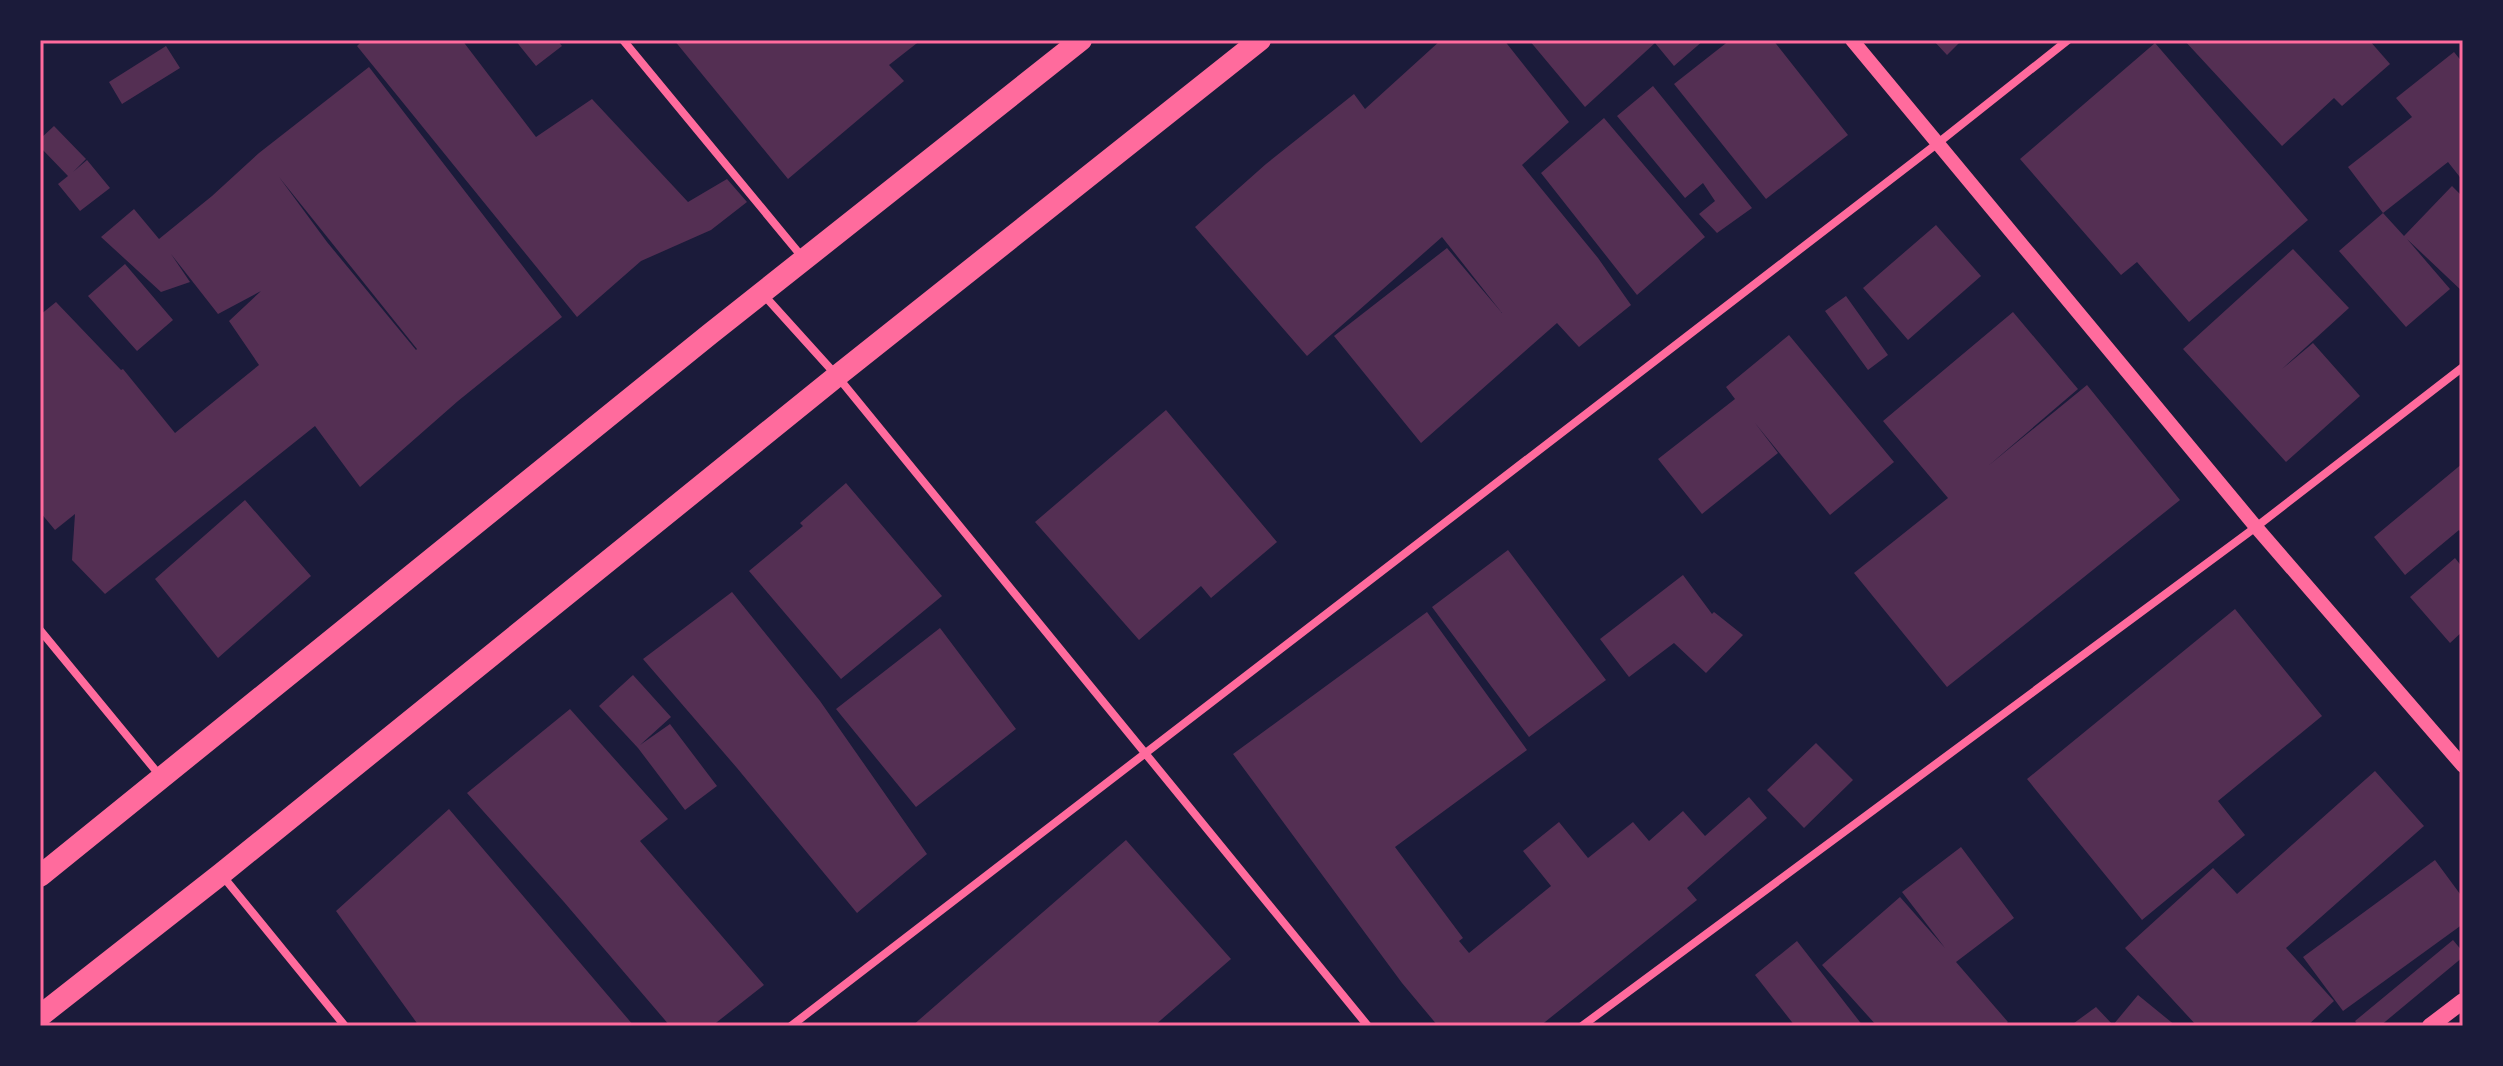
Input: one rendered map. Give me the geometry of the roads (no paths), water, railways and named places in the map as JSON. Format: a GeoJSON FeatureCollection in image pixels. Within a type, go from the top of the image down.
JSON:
{"type":"FeatureCollection","features":[{"type":"Feature","properties":{"kind":"highway"},"geometry":{"type":"LineString","coordinates":[[40,876],[804,259],[1081,40]]}},
{"type":"Feature","properties":{"kind":"highway"},"geometry":{"type":"LineString","coordinates":[[40,1016],[1260,40]]}},
{"type":"Feature","properties":{"kind":"main road"},"geometry":{"type":"LineString","coordinates":[[2430,1026],[2463,1001]]}},
{"type":"Feature","properties":{"kind":"street"},"geometry":{"type":"LineString","coordinates":[[623,40],[804,259]]}},
{"type":"Feature","properties":{"kind":"street"},"geometry":{"type":"LineString","coordinates":[[1852,40],[2256,527],[2463,766]]}},
{"type":"Feature","properties":{"kind":"street"},"geometry":{"type":"LineString","coordinates":[[791,1026],[2068,40]]}},
{"type":"Feature","properties":{"kind":"street"},"geometry":{"type":"LineString","coordinates":[[762,293],[837,376],[1368,1026]]}},
{"type":"Feature","properties":{"kind":"street"},"geometry":{"type":"LineString","coordinates":[[1582,1026],[2256,527],[2463,367]]}},
{"type":"Feature","properties":{"kind":"street"},"geometry":{"type":"LineString","coordinates":[[40,630],[161,778]]}},
{"type":"Feature","properties":{"kind":"street"},"geometry":{"type":"LineString","coordinates":[[221,874],[345,1026]]}}]}
